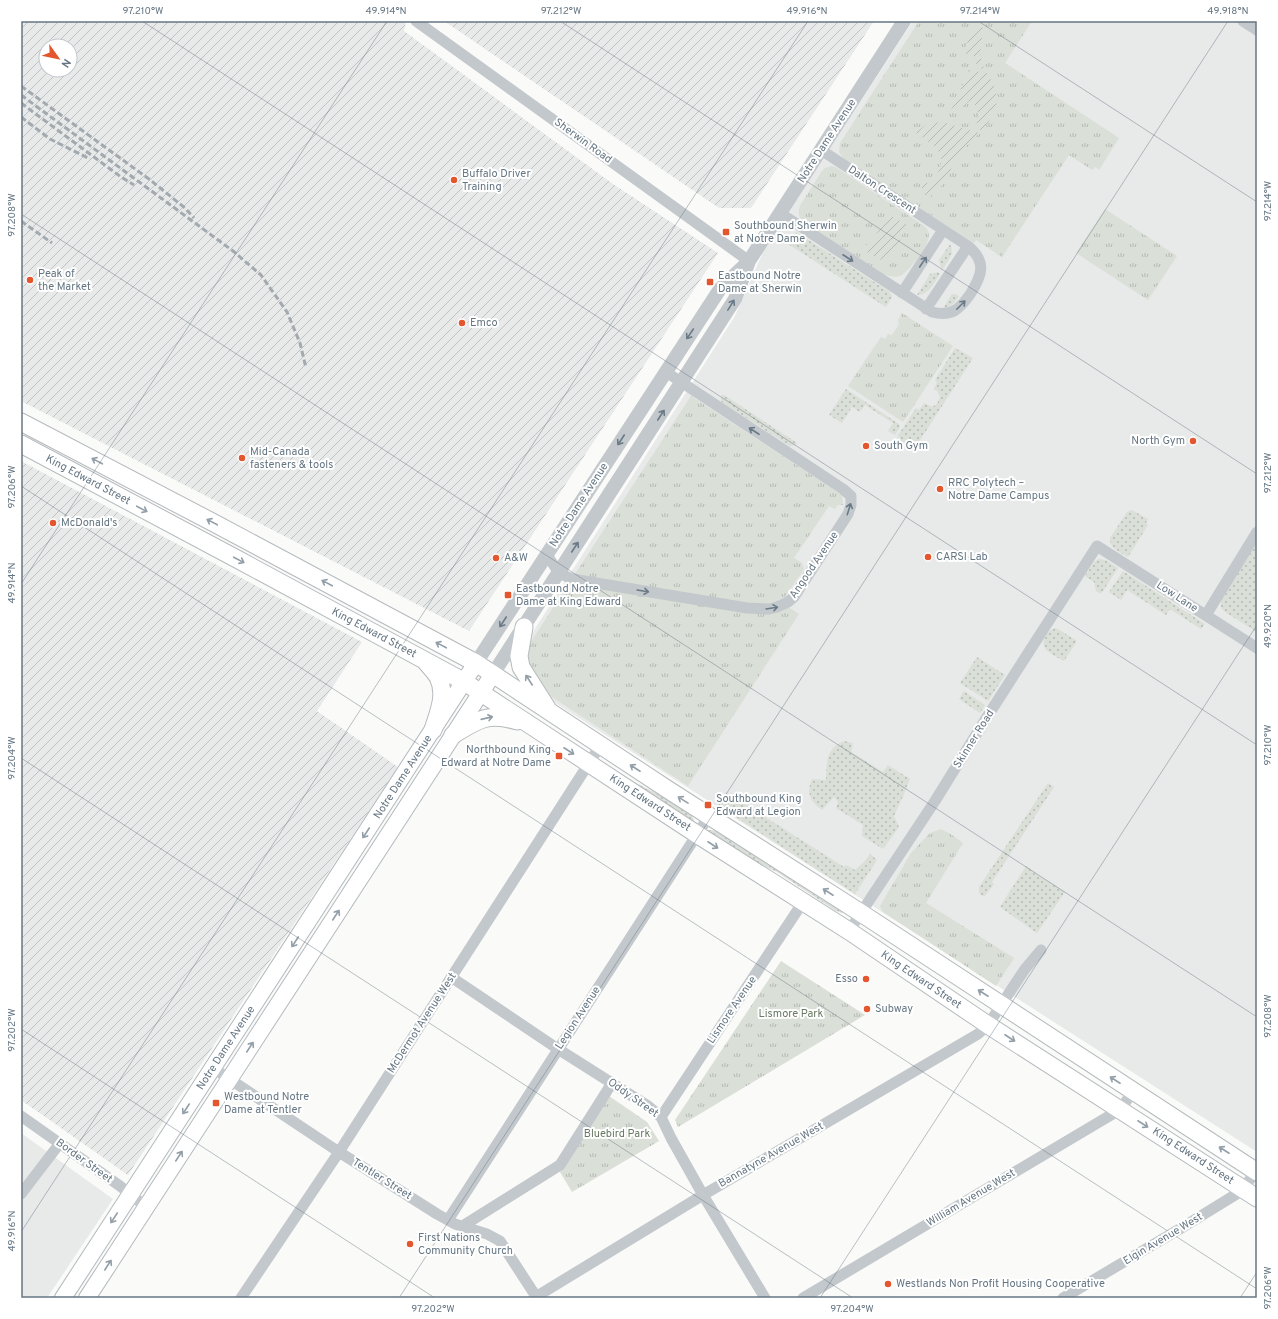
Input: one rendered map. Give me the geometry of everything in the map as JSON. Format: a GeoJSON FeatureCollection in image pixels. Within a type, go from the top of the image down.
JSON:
{"type":"FeatureCollection","features":[{"type":"Feature","properties":{"kind":"main road","name":"King Edward Street"},"geometry":{"type":"LineString","coordinates":[[21,422],[476,663],[600,746],[861,913],[1256,1171]]}},
{"type":"Feature","properties":{"kind":"main road","name":"King Edward Street"},"geometry":{"type":"LineString","coordinates":[[21,444],[463,681],[849,932],[988,1025],[1250,1193]]}},
{"type":"Feature","properties":{"kind":"main road"},"geometry":{"type":"LineString","coordinates":[[60,465],[70,447]]}},
{"type":"Feature","properties":{"kind":"main road"},"geometry":{"type":"LineString","coordinates":[[524,627],[519,656],[521,667],[550,713]]}},
{"type":"Feature","properties":{"kind":"main road"},"geometry":{"type":"LineString","coordinates":[[425,661],[438,677],[441,687],[441,704],[433,730]]}},
{"type":"Feature","properties":{"kind":"main road","name":"Notre Dame Avenue"},"geometry":{"type":"LineString","coordinates":[[63,1298],[476,663]]}},
{"type":"Feature","properties":{"kind":"main road","name":"Notre Dame Avenue"},"geometry":{"type":"LineString","coordinates":[[87,1298],[493,674]]}},
{"type":"Feature","properties":{"kind":"main road"},"geometry":{"type":"LineString","coordinates":[[452,735],[474,722],[497,716],[531,726]]}},
{"type":"Feature","properties":{"kind":"street","name":"Sherwin Road"},"geometry":{"type":"LineString","coordinates":[[416,21],[749,261]]}},
{"type":"Feature","properties":{"kind":"street","name":"Notre Dame Avenue"},"geometry":{"type":"LineString","coordinates":[[493,674],[735,299],[749,261],[904,21]]}},
{"type":"Feature","properties":{"kind":"street"},"geometry":{"type":"LineString","coordinates":[[1243,21],[1257,30]]}},
{"type":"Feature","properties":{"kind":"street","name":"Dalton Crescent"},"geometry":{"type":"LineString","coordinates":[[780,213],[932,312],[946,314],[959,308],[964,303],[977,283],[981,268],[977,256],[968,246],[821,150]]}},
{"type":"Feature","properties":{"kind":"street"},"geometry":{"type":"LineString","coordinates":[[902,293],[943,230]]}},
{"type":"Feature","properties":{"kind":"street"},"geometry":{"type":"LineString","coordinates":[[926,309],[968,246]]}},
{"type":"Feature","properties":{"kind":"street","name":"Notre Dame Avenue"},"geometry":{"type":"LineString","coordinates":[[476,663],[720,289],[749,261]]}},
{"type":"Feature","properties":{"kind":"street","name":"Angood Avenue"},"geometry":{"type":"LineString","coordinates":[[558,573],[572,579],[740,607],[762,609],[777,607],[788,602],[798,592],[848,514],[851,505],[851,496],[843,489],[666,372]]}},
{"type":"Feature","properties":{"kind":"street"},"geometry":{"type":"LineString","coordinates":[[634,422],[650,432]]}},
{"type":"Feature","properties":{"kind":"street"},"geometry":{"type":"LineString","coordinates":[[1206,615],[1257,532]]}},
{"type":"Feature","properties":{"kind":"street","name":"Low Lane"},"geometry":{"type":"LineString","coordinates":[[1097,546],[1257,648]]}},
{"type":"Feature","properties":{"kind":"street","name":"Skinner Road"},"geometry":{"type":"LineString","coordinates":[[849,932],[935,801],[1097,546]]}},
{"type":"Feature","properties":{"kind":"street"},"geometry":{"type":"LineString","coordinates":[[547,554],[558,573]]}},
{"type":"Feature","properties":{"kind":"street","name":"McDermot Avenue West"},"geometry":{"type":"LineString","coordinates":[[241,1298],[339,1152],[600,746]]}},
{"type":"Feature","properties":{"kind":"street","name":"Legion Avenue"},"geometry":{"type":"LineString","coordinates":[[448,1220],[710,816]]}},
{"type":"Feature","properties":{"kind":"street","name":"Lismore Avenue"},"geometry":{"type":"LineString","coordinates":[[661,1117],[803,902]]}},
{"type":"Feature","properties":{"kind":"street","name":"Bannatyne Avenue West"},"geometry":{"type":"LineString","coordinates":[[536,1298],[702,1195],[978,1034],[988,1025],[1002,1006],[1025,969],[1041,950]]}},
{"type":"Feature","properties":{"kind":"street","name":"Oddy Street"},"geometry":{"type":"LineString","coordinates":[[451,977],[558,1049],[648,1106],[661,1117],[670,1138],[702,1195],[765,1298]]}},
{"type":"Feature","properties":{"kind":"street","name":"Tentler Street"},"geometry":{"type":"LineString","coordinates":[[213,1068],[339,1152],[448,1220],[461,1227],[487,1234],[500,1240],[536,1298]]}},
{"type":"Feature","properties":{"kind":"street"},"geometry":{"type":"LineString","coordinates":[[461,1227],[560,1165],[612,1083]]}},
{"type":"Feature","properties":{"kind":"street","name":"William Avenue West"},"geometry":{"type":"LineString","coordinates":[[803,1298],[1121,1109],[1133,1091]]}},
{"type":"Feature","properties":{"kind":"street","name":"Border Street"},"geometry":{"type":"LineString","coordinates":[[21,1116],[146,1207]]}},
{"type":"Feature","properties":{"kind":"street"},"geometry":{"type":"LineString","coordinates":[[21,1194],[60,1144]]}},
{"type":"Feature","properties":{"kind":"street","name":"Elgin Avenue West"},"geometry":{"type":"LineString","coordinates":[[1063,1298],[1183,1227],[1250,1193],[1256,1171]]}},
{"type":"Feature","properties":{"kind":"shaded area"},"geometry":{"type":"Polygon","coordinates":[[[21,21],[406,21],[404,31],[613,184],[718,253],[469,631],[21,401],[21,21]]]}},
{"type":"Feature","properties":{"kind":"shaded area"},"geometry":{"type":"Polygon","coordinates":[[[444,21],[874,21],[751,208],[719,208],[444,21]]]}},
{"type":"Feature","properties":{"kind":"shaded area","name":"RRC Polytech – Notre Dame Campus"},"geometry":{"type":"Polygon","coordinates":[[[913,21],[1257,21],[1257,1152],[518,679],[513,674],[513,663],[735,316],[764,250],[913,21]]]}},
{"type":"Feature","properties":{"kind":"shaded area"},"geometry":{"type":"Polygon","coordinates":[[[21,461],[362,642],[317,711],[398,767],[128,1175],[21,1100],[21,461]]]}},
{"type":"Feature","properties":{"kind":"shaded area"},"geometry":{"type":"Polygon","coordinates":[[[21,1133],[113,1199],[47,1298],[21,1298],[21,1133]]]}},
{"type":"Feature","properties":{"kind":"green space"},"geometry":{"type":"Polygon","coordinates":[[[919,21],[1032,21],[1005,63],[1119,138],[1099,170],[1095,167],[1092,170],[1069,155],[1002,257],[976,240],[974,243],[844,159],[839,152],[840,143],[919,21]]]}},
{"type":"Feature","properties":{"kind":"green space"},"geometry":{"type":"Polygon","coordinates":[[[981,27],[983,28],[980,54],[984,69],[977,68],[975,57],[973,55],[964,54],[966,46],[974,32],[981,27]]]}},
{"type":"Feature","properties":{"kind":"green space"},"geometry":{"type":"Polygon","coordinates":[[[969,70],[987,73],[995,90],[997,100],[991,118],[981,130],[975,128],[978,120],[978,112],[973,103],[969,101],[963,107],[956,106],[950,109],[949,107],[960,91],[969,70]]]}},
{"type":"Feature","properties":{"kind":"green space"},"geometry":{"type":"Polygon","coordinates":[[[929,122],[946,123],[979,133],[956,157],[946,181],[926,201],[925,194],[920,184],[924,184],[934,179],[940,168],[941,160],[940,154],[936,148],[916,133],[929,122]]]}},
{"type":"Feature","properties":{"kind":"green space"},"geometry":{"type":"Polygon","coordinates":[[[832,166],[926,227],[928,230],[929,236],[926,246],[912,265],[903,274],[895,277],[884,274],[801,219],[799,210],[801,204],[822,171],[825,168],[832,166]]]}},
{"type":"Feature","properties":{"kind":"green space"},"geometry":{"type":"Polygon","coordinates":[[[1105,209],[1177,256],[1148,300],[1076,253],[1105,209]]]}},
{"type":"Feature","properties":{"kind":"green space"},"geometry":{"type":"Polygon","coordinates":[[[889,215],[906,224],[898,246],[880,260],[862,249],[872,240],[889,215]]]}},
{"type":"Feature","properties":{"kind":"green space"},"geometry":{"type":"Polygon","coordinates":[[[796,232],[890,292],[892,297],[886,307],[788,244],[796,232]]]}},
{"type":"Feature","properties":{"kind":"green space"},"geometry":{"type":"Polygon","coordinates":[[[950,244],[952,251],[942,270],[939,260],[950,244]]]}},
{"type":"Feature","properties":{"kind":"green space"},"geometry":{"type":"Polygon","coordinates":[[[938,272],[940,274],[931,288],[925,293],[917,295],[930,274],[938,272]]]}},
{"type":"Feature","properties":{"kind":"green space"},"geometry":{"type":"Polygon","coordinates":[[[952,294],[959,296],[948,307],[943,308],[952,294]]]}},
{"type":"Feature","properties":{"kind":"green space"},"geometry":{"type":"Polygon","coordinates":[[[902,313],[953,346],[903,422],[848,386],[881,337],[885,339],[888,334],[892,335],[899,324],[898,320],[902,313]]]}},
{"type":"Feature","properties":{"kind":"green space"},"geometry":{"type":"Polygon","coordinates":[[[955,348],[973,358],[913,451],[898,441],[900,438],[897,437],[916,408],[919,410],[924,403],[932,407],[937,404],[940,397],[938,392],[934,389],[937,382],[935,380],[955,348]]]}},
{"type":"Feature","properties":{"kind":"green space"},"geometry":{"type":"Polygon","coordinates":[[[846,389],[899,424],[900,427],[895,435],[888,431],[893,423],[865,405],[860,412],[852,407],[842,423],[829,415],[846,389]]]}},
{"type":"Feature","properties":{"kind":"green space"},"geometry":{"type":"Polygon","coordinates":[[[721,395],[724,395],[797,443],[794,446],[788,445],[723,403],[721,401],[721,395]]]}},
{"type":"Feature","properties":{"kind":"green space"},"geometry":{"type":"Polygon","coordinates":[[[691,396],[842,495],[843,505],[838,505],[835,509],[829,506],[794,558],[802,563],[804,569],[785,597],[778,600],[799,614],[688,786],[520,676],[517,663],[691,396]]]}},
{"type":"Feature","properties":{"kind":"green space"},"geometry":{"type":"Polygon","coordinates":[[[1132,510],[1148,519],[1146,523],[1148,525],[1128,557],[1113,547],[1110,538],[1127,512],[1132,510]]]}},
{"type":"Feature","properties":{"kind":"green space"},"geometry":{"type":"Polygon","coordinates":[[[1257,542],[1257,632],[1225,612],[1221,608],[1221,601],[1257,542]]]}},
{"type":"Feature","properties":{"kind":"green space"},"geometry":{"type":"Polygon","coordinates":[[[1099,559],[1106,560],[1118,568],[1101,594],[1096,591],[1094,582],[1085,576],[1094,562],[1099,559]]]}},
{"type":"Feature","properties":{"kind":"green space"},"geometry":{"type":"Polygon","coordinates":[[[1123,571],[1205,624],[1201,629],[1170,609],[1166,615],[1127,590],[1121,600],[1109,592],[1123,571]]]}},
{"type":"Feature","properties":{"kind":"green space"},"geometry":{"type":"Polygon","coordinates":[[[1055,628],[1077,641],[1064,661],[1048,651],[1044,645],[1044,641],[1048,633],[1050,630],[1055,628]]]}},
{"type":"Feature","properties":{"kind":"green space"},"geometry":{"type":"Polygon","coordinates":[[[977,657],[1005,675],[988,701],[960,683],[977,657]]]}},
{"type":"Feature","properties":{"kind":"green space"},"geometry":{"type":"Polygon","coordinates":[[[964,691],[985,705],[980,713],[959,699],[964,691]]]}},
{"type":"Feature","properties":{"kind":"green space"},"geometry":{"type":"Polygon","coordinates":[[[844,741],[853,743],[851,752],[883,772],[888,765],[910,779],[894,816],[899,827],[883,849],[862,836],[863,825],[836,808],[838,802],[834,797],[822,810],[810,796],[809,788],[812,779],[826,780],[827,762],[830,752],[838,744],[844,741]]]}},
{"type":"Feature","properties":{"kind":"green space"},"geometry":{"type":"Polygon","coordinates":[[[603,763],[638,784],[672,801],[691,814],[694,823],[603,763]]]}},
{"type":"Feature","properties":{"kind":"green space"},"geometry":{"type":"Polygon","coordinates":[[[1048,783],[1054,787],[992,882],[994,884],[984,897],[979,893],[979,887],[1048,783]]]}},
{"type":"Feature","properties":{"kind":"green space"},"geometry":{"type":"Polygon","coordinates":[[[726,792],[844,867],[846,865],[855,870],[870,854],[877,860],[855,894],[717,805],[726,792]]]}},
{"type":"Feature","properties":{"kind":"green space"},"geometry":{"type":"Polygon","coordinates":[[[941,829],[963,843],[926,903],[1014,958],[996,986],[883,912],[880,906],[911,853],[930,833],[941,829]]]}},
{"type":"Feature","properties":{"kind":"green space"},"geometry":{"type":"Polygon","coordinates":[[[706,831],[718,831],[843,912],[836,911],[777,872],[737,853],[706,831]]]}},
{"type":"Feature","properties":{"kind":"green space"},"geometry":{"type":"Polygon","coordinates":[[[1026,866],[1065,892],[1037,933],[1000,907],[1026,866]]]}},
{"type":"Feature","properties":{"kind":"green space","name":"Lismore Park"},"geometry":{"type":"Polygon","coordinates":[[[781,961],[865,1015],[678,1127],[675,1120],[781,961]]]}},
{"type":"Feature","properties":{"kind":"green space","name":"Bluebird Park"},"geometry":{"type":"Polygon","coordinates":[[[609,1096],[647,1122],[659,1141],[572,1192],[560,1172],[609,1096]]]}},
{"type":"Feature","properties":{"kind":"railway"},"geometry":{"type":"LineString","coordinates":[[21,86],[149,179],[185,208],[194,218]]}},
{"type":"Feature","properties":{"kind":"railway"},"geometry":{"type":"LineString","coordinates":[[21,95],[233,251],[261,275],[287,312],[300,343],[306,368]]}},
{"type":"Feature","properties":{"kind":"railway"},"geometry":{"type":"LineString","coordinates":[[21,103],[134,185]]}},
{"type":"Feature","properties":{"kind":"railway"},"geometry":{"type":"LineString","coordinates":[[21,117],[50,139],[90,159]]}},
{"type":"Feature","properties":{"kind":"railway"},"geometry":{"type":"LineString","coordinates":[[21,221],[52,243]]}},
{"type":"Feature","properties":{"kind":"place","name":"Buffalo Driver Training"},"geometry":{"type":"Point","coordinates":[454,180]}},
{"type":"Feature","properties":{"kind":"place","name":"Southbound Sherwin at Notre Dame"},"geometry":{"type":"Point","coordinates":[726,232]}},
{"type":"Feature","properties":{"kind":"place","name":"Peak of the Market"},"geometry":{"type":"Point","coordinates":[30,280]}},
{"type":"Feature","properties":{"kind":"place","name":"Eastbound Notre Dame at Sherwin"},"geometry":{"type":"Point","coordinates":[710,282]}},
{"type":"Feature","properties":{"kind":"place","name":"Emco"},"geometry":{"type":"Point","coordinates":[462,323]}},
{"type":"Feature","properties":{"kind":"place","name":"North Gym"},"geometry":{"type":"Point","coordinates":[1193,441]}},
{"type":"Feature","properties":{"kind":"place","name":"South Gym"},"geometry":{"type":"Point","coordinates":[866,446]}},
{"type":"Feature","properties":{"kind":"place","name":"Mid-Canada fasteners & tools"},"geometry":{"type":"Point","coordinates":[242,458]}},
{"type":"Feature","properties":{"kind":"place","name":"RRC Polytech – Notre Dame Campus"},"geometry":{"type":"Point","coordinates":[940,489]}},
{"type":"Feature","properties":{"kind":"place","name":"McDonald's"},"geometry":{"type":"Point","coordinates":[53,523]}},
{"type":"Feature","properties":{"kind":"place","name":"CARSI Lab"},"geometry":{"type":"Point","coordinates":[928,557]}},
{"type":"Feature","properties":{"kind":"place","name":"A&W"},"geometry":{"type":"Point","coordinates":[496,558]}},
{"type":"Feature","properties":{"kind":"place","name":"Eastbound Notre Dame at King Edward"},"geometry":{"type":"Point","coordinates":[508,595]}},
{"type":"Feature","properties":{"kind":"place","name":"Northbound King Edward at Notre Dame"},"geometry":{"type":"Point","coordinates":[559,756]}},
{"type":"Feature","properties":{"kind":"place","name":"Southbound King Edward at Legion"},"geometry":{"type":"Point","coordinates":[708,805]}},
{"type":"Feature","properties":{"kind":"place","name":"Esso"},"geometry":{"type":"Point","coordinates":[866,979]}},
{"type":"Feature","properties":{"kind":"place","name":"Subway"},"geometry":{"type":"Point","coordinates":[867,1009]}},
{"type":"Feature","properties":{"kind":"place","name":"Westbound Notre Dame at Tentler"},"geometry":{"type":"Point","coordinates":[216,1103]}},
{"type":"Feature","properties":{"kind":"place","name":"First Nations Community Church"},"geometry":{"type":"Point","coordinates":[410,1244]}},
{"type":"Feature","properties":{"kind":"place","name":"Westlands Non Profit Housing Cooperative"},"geometry":{"type":"Point","coordinates":[888,1284]}}]}
